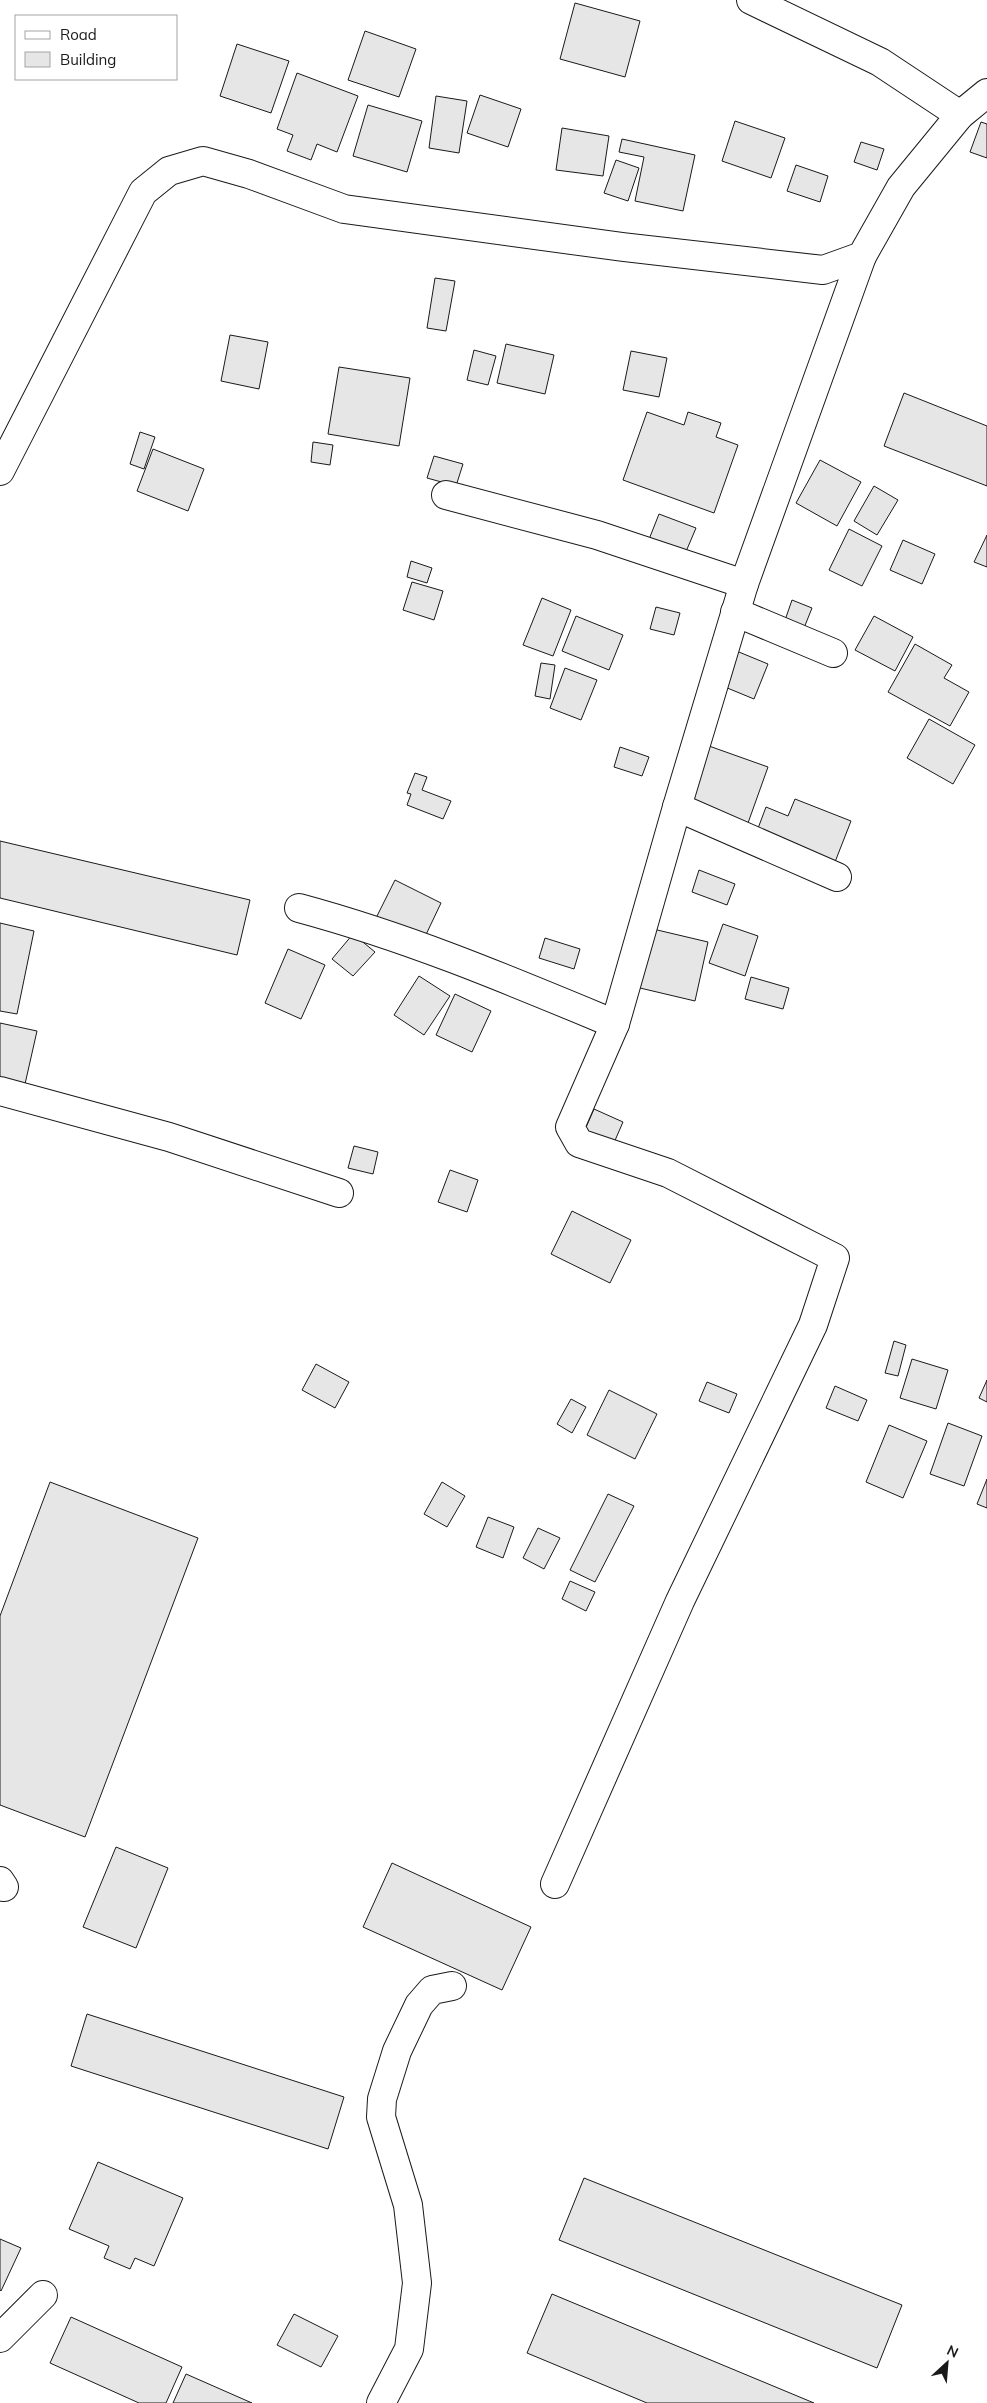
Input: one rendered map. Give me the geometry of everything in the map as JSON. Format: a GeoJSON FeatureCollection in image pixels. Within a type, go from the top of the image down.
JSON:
{"type":"FeatureCollection","features":[{"type":"Feature","properties":{"kind":"street"},"geometry":{"type":"LineString","coordinates":[[752,0],[880,62],[960,115]]}},
{"type":"Feature","properties":{"kind":"street"},"geometry":{"type":"LineString","coordinates":[[555,1884],[680,1601],[813,1325],[835,1258],[668,1173],[579,1142],[570,1127],[615,1024],[677,807],[744,584],[862,256],[901,187],[960,115],[987,93]]}},
{"type":"Feature","properties":{"kind":"street"},"geometry":{"type":"LineString","coordinates":[[0,471],[143,192],[169,170],[203,161],[249,174],[344,208],[623,247],[823,270],[862,256]]}},
{"type":"Feature","properties":{"kind":"street"},"geometry":{"type":"LineString","coordinates":[[446,495],[597,535],[744,584]]}},
{"type":"Feature","properties":{"kind":"street"},"geometry":{"type":"LineString","coordinates":[[735,612],[833,653]]}},
{"type":"Feature","properties":{"kind":"street"},"geometry":{"type":"LineString","coordinates":[[677,807],[837,877]]}},
{"type":"Feature","properties":{"kind":"street"},"geometry":{"type":"LineString","coordinates":[[299,908],[360,925],[454,957],[615,1024]]}},
{"type":"Feature","properties":{"kind":"street"},"geometry":{"type":"LineString","coordinates":[[0,1091],[169,1137],[338,1192]]}},
{"type":"Feature","properties":{"kind":"street"},"geometry":{"type":"LineString","coordinates":[[381,2403],[409,2349],[417,2283],[408,2205],[381,2117],[382,2099],[397,2051],[419,2005],[432,1990],[452,1986]]}},
{"type":"Feature","properties":{"kind":"street"},"geometry":{"type":"LineString","coordinates":[[0,2338],[43,2295]]}},
{"type":"Feature","properties":{"kind":"building"},"geometry":{"type":"Polygon","coordinates":[[[575,3],[640,21],[625,77],[560,59],[575,3]]]}},
{"type":"Feature","properties":{"kind":"building"},"geometry":{"type":"Polygon","coordinates":[[[365,31],[416,49],[399,97],[348,80],[365,31]]]}},
{"type":"Feature","properties":{"kind":"building"},"geometry":{"type":"Polygon","coordinates":[[[237,44],[289,61],[271,113],[220,96],[237,44]]]}},
{"type":"Feature","properties":{"kind":"building"},"geometry":{"type":"Polygon","coordinates":[[[297,73],[358,96],[337,152],[317,144],[311,160],[287,151],[293,135],[277,129],[297,73]]]}},
{"type":"Feature","properties":{"kind":"building"},"geometry":{"type":"Polygon","coordinates":[[[480,95],[521,109],[508,147],[467,133],[480,95]]]}},
{"type":"Feature","properties":{"kind":"building"},"geometry":{"type":"Polygon","coordinates":[[[436,96],[467,101],[459,153],[429,148],[436,96]]]}},
{"type":"Feature","properties":{"kind":"building"},"geometry":{"type":"Polygon","coordinates":[[[368,105],[422,121],[407,172],[353,156],[368,105]]]}},
{"type":"Feature","properties":{"kind":"building"},"geometry":{"type":"Polygon","coordinates":[[[735,121],[785,138],[771,178],[722,161],[735,121]]]}},
{"type":"Feature","properties":{"kind":"building"},"geometry":{"type":"Polygon","coordinates":[[[981,122],[987,124],[987,158],[970,152],[981,122]]]}},
{"type":"Feature","properties":{"kind":"building"},"geometry":{"type":"Polygon","coordinates":[[[562,128],[609,136],[603,176],[556,170],[562,128]]]}},
{"type":"Feature","properties":{"kind":"building"},"geometry":{"type":"Polygon","coordinates":[[[622,139],[695,155],[683,211],[635,201],[644,157],[619,152],[622,139]]]}},
{"type":"Feature","properties":{"kind":"building"},"geometry":{"type":"Polygon","coordinates":[[[861,142],[884,149],[877,170],[854,162],[861,142]]]}},
{"type":"Feature","properties":{"kind":"building"},"geometry":{"type":"Polygon","coordinates":[[[616,160],[639,168],[628,201],[604,193],[616,160]]]}},
{"type":"Feature","properties":{"kind":"building"},"geometry":{"type":"Polygon","coordinates":[[[796,165],[828,176],[820,202],[787,191],[796,165]]]}},
{"type":"Feature","properties":{"kind":"building"},"geometry":{"type":"Polygon","coordinates":[[[435,278],[455,281],[446,331],[427,328],[435,278]]]}},
{"type":"Feature","properties":{"kind":"building"},"geometry":{"type":"Polygon","coordinates":[[[230,335],[268,342],[259,389],[221,381],[230,335]]]}},
{"type":"Feature","properties":{"kind":"building"},"geometry":{"type":"Polygon","coordinates":[[[506,344],[554,355],[545,394],[497,383],[506,344]]]}},
{"type":"Feature","properties":{"kind":"building"},"geometry":{"type":"Polygon","coordinates":[[[474,350],[496,356],[488,385],[467,380],[474,350]]]}},
{"type":"Feature","properties":{"kind":"building"},"geometry":{"type":"Polygon","coordinates":[[[631,351],[667,358],[659,397],[623,390],[631,351]]]}},
{"type":"Feature","properties":{"kind":"building"},"geometry":{"type":"Polygon","coordinates":[[[339,367],[410,378],[399,446],[328,434],[339,367]]]}},
{"type":"Feature","properties":{"kind":"building"},"geometry":{"type":"Polygon","coordinates":[[[904,393],[987,426],[987,486],[884,446],[904,393]]]}},
{"type":"Feature","properties":{"kind":"building"},"geometry":{"type":"Polygon","coordinates":[[[647,412],[684,425],[688,412],[721,423],[716,437],[738,445],[714,513],[623,480],[647,412]]]}},
{"type":"Feature","properties":{"kind":"building"},"geometry":{"type":"Polygon","coordinates":[[[140,432],[155,437],[144,469],[130,464],[140,432]]]}},
{"type":"Feature","properties":{"kind":"building"},"geometry":{"type":"Polygon","coordinates":[[[313,442],[333,445],[330,465],[311,462],[313,442]]]}},
{"type":"Feature","properties":{"kind":"building"},"geometry":{"type":"Polygon","coordinates":[[[153,449],[204,469],[188,511],[137,491],[153,449]]]}},
{"type":"Feature","properties":{"kind":"building"},"geometry":{"type":"Polygon","coordinates":[[[434,456],[463,464],[456,486],[427,478],[434,456]]]}},
{"type":"Feature","properties":{"kind":"building"},"geometry":{"type":"Polygon","coordinates":[[[820,460],[861,482],[837,526],[796,503],[820,460]]]}},
{"type":"Feature","properties":{"kind":"building"},"geometry":{"type":"Polygon","coordinates":[[[874,486],[898,500],[877,535],[854,521],[874,486]]]}},
{"type":"Feature","properties":{"kind":"building"},"geometry":{"type":"Polygon","coordinates":[[[659,514],[696,528],[682,561],[646,547],[659,514]]]}},
{"type":"Feature","properties":{"kind":"building"},"geometry":{"type":"Polygon","coordinates":[[[849,529],[882,546],[862,586],[829,570],[849,529]]]}},
{"type":"Feature","properties":{"kind":"building"},"geometry":{"type":"Polygon","coordinates":[[[987,535],[987,567],[974,562],[987,535]]]}},
{"type":"Feature","properties":{"kind":"building"},"geometry":{"type":"Polygon","coordinates":[[[903,540],[935,554],[922,584],[890,570],[903,540]]]}},
{"type":"Feature","properties":{"kind":"building"},"geometry":{"type":"Polygon","coordinates":[[[411,561],[432,568],[427,583],[407,577],[411,561]]]}},
{"type":"Feature","properties":{"kind":"building"},"geometry":{"type":"Polygon","coordinates":[[[412,582],[443,591],[434,620],[403,610],[412,582]]]}},
{"type":"Feature","properties":{"kind":"building"},"geometry":{"type":"Polygon","coordinates":[[[542,598],[571,610],[553,656],[523,645],[542,598]]]}},
{"type":"Feature","properties":{"kind":"building"},"geometry":{"type":"Polygon","coordinates":[[[792,600],[812,608],[802,633],[783,626],[792,600]]]}},
{"type":"Feature","properties":{"kind":"building"},"geometry":{"type":"Polygon","coordinates":[[[656,607],[680,613],[674,635],[650,629],[656,607]]]}},
{"type":"Feature","properties":{"kind":"building"},"geometry":{"type":"Polygon","coordinates":[[[576,616],[623,635],[609,670],[562,651],[576,616]]]}},
{"type":"Feature","properties":{"kind":"building"},"geometry":{"type":"Polygon","coordinates":[[[874,616],[913,637],[895,671],[855,650],[874,616]]]}},
{"type":"Feature","properties":{"kind":"building"},"geometry":{"type":"Polygon","coordinates":[[[915,644],[952,665],[944,678],[969,692],[950,726],[888,692],[915,644]]]}},
{"type":"Feature","properties":{"kind":"building"},"geometry":{"type":"Polygon","coordinates":[[[734,650],[768,664],[754,699],[720,685],[734,650]]]}},
{"type":"Feature","properties":{"kind":"building"},"geometry":{"type":"Polygon","coordinates":[[[541,663],[555,665],[550,699],[535,696],[541,663]]]}},
{"type":"Feature","properties":{"kind":"building"},"geometry":{"type":"Polygon","coordinates":[[[565,668],[597,680],[581,720],[550,708],[565,668]]]}},
{"type":"Feature","properties":{"kind":"building"},"geometry":{"type":"Polygon","coordinates":[[[929,719],[975,745],[953,784],[907,758],[929,719]]]}},
{"type":"Feature","properties":{"kind":"building"},"geometry":{"type":"Polygon","coordinates":[[[709,746],[768,767],[748,823],[689,802],[709,746]]]}},
{"type":"Feature","properties":{"kind":"building"},"geometry":{"type":"Polygon","coordinates":[[[620,747],[649,757],[642,776],[614,767],[620,747]]]}},
{"type":"Feature","properties":{"kind":"building"},"geometry":{"type":"Polygon","coordinates":[[[415,773],[427,777],[422,790],[451,801],[443,819],[407,805],[411,794],[407,793],[415,773]]]}},
{"type":"Feature","properties":{"kind":"building"},"geometry":{"type":"Polygon","coordinates":[[[795,799],[851,821],[835,862],[757,831],[766,807],[788,816],[795,799]]]}},
{"type":"Feature","properties":{"kind":"building"},"geometry":{"type":"Polygon","coordinates":[[[0,841],[250,900],[237,955],[0,898],[0,841]]]}},
{"type":"Feature","properties":{"kind":"building"},"geometry":{"type":"Polygon","coordinates":[[[699,870],[735,884],[727,905],[692,892],[699,870]]]}},
{"type":"Feature","properties":{"kind":"building"},"geometry":{"type":"Polygon","coordinates":[[[395,880],[441,903],[422,943],[375,920],[395,880]]]}},
{"type":"Feature","properties":{"kind":"building"},"geometry":{"type":"Polygon","coordinates":[[[0,923],[34,931],[17,1014],[0,1011],[0,923]]]}},
{"type":"Feature","properties":{"kind":"building"},"geometry":{"type":"Polygon","coordinates":[[[723,924],[758,936],[745,976],[709,963],[723,924]]]}},
{"type":"Feature","properties":{"kind":"building"},"geometry":{"type":"Polygon","coordinates":[[[653,929],[708,942],[695,1001],[640,988],[653,929]]]}},
{"type":"Feature","properties":{"kind":"building"},"geometry":{"type":"Polygon","coordinates":[[[353,934],[375,952],[353,976],[332,959],[353,934]]]}},
{"type":"Feature","properties":{"kind":"building"},"geometry":{"type":"Polygon","coordinates":[[[545,938],[580,949],[574,969],[539,958],[545,938]]]}},
{"type":"Feature","properties":{"kind":"building"},"geometry":{"type":"Polygon","coordinates":[[[288,949],[325,965],[301,1019],[265,1003],[288,949]]]}},
{"type":"Feature","properties":{"kind":"building"},"geometry":{"type":"Polygon","coordinates":[[[419,976],[450,996],[424,1035],[394,1015],[419,976]]]}},
{"type":"Feature","properties":{"kind":"building"},"geometry":{"type":"Polygon","coordinates":[[[751,977],[789,988],[783,1009],[745,999],[751,977]]]}},
{"type":"Feature","properties":{"kind":"building"},"geometry":{"type":"Polygon","coordinates":[[[455,994],[491,1011],[472,1052],[436,1035],[455,994]]]}},
{"type":"Feature","properties":{"kind":"building"},"geometry":{"type":"Polygon","coordinates":[[[0,1023],[37,1031],[25,1084],[0,1079],[0,1023]]]}},
{"type":"Feature","properties":{"kind":"building"},"geometry":{"type":"Polygon","coordinates":[[[594,1109],[623,1122],[613,1145],[584,1132],[594,1109]]]}},
{"type":"Feature","properties":{"kind":"building"},"geometry":{"type":"Polygon","coordinates":[[[354,1146],[378,1152],[373,1174],[348,1168],[354,1146]]]}},
{"type":"Feature","properties":{"kind":"building"},"geometry":{"type":"Polygon","coordinates":[[[450,1170],[478,1180],[467,1212],[438,1202],[450,1170]]]}},
{"type":"Feature","properties":{"kind":"building"},"geometry":{"type":"Polygon","coordinates":[[[572,1211],[631,1240],[610,1283],[551,1254],[572,1211]]]}},
{"type":"Feature","properties":{"kind":"building"},"geometry":{"type":"Polygon","coordinates":[[[894,1341],[906,1345],[898,1376],[885,1373],[894,1341]]]}},
{"type":"Feature","properties":{"kind":"building"},"geometry":{"type":"Polygon","coordinates":[[[912,1359],[948,1370],[936,1409],[900,1398],[912,1359]]]}},
{"type":"Feature","properties":{"kind":"building"},"geometry":{"type":"Polygon","coordinates":[[[316,1364],[349,1382],[335,1408],[302,1390],[316,1364]]]}},
{"type":"Feature","properties":{"kind":"building"},"geometry":{"type":"Polygon","coordinates":[[[987,1380],[987,1402],[979,1398],[987,1380]]]}},
{"type":"Feature","properties":{"kind":"building"},"geometry":{"type":"Polygon","coordinates":[[[707,1382],[737,1394],[729,1413],[699,1401],[707,1382]]]}},
{"type":"Feature","properties":{"kind":"building"},"geometry":{"type":"Polygon","coordinates":[[[835,1386],[867,1400],[858,1421],[826,1408],[835,1386]]]}},
{"type":"Feature","properties":{"kind":"building"},"geometry":{"type":"Polygon","coordinates":[[[609,1390],[657,1414],[635,1459],[587,1435],[609,1390]]]}},
{"type":"Feature","properties":{"kind":"building"},"geometry":{"type":"Polygon","coordinates":[[[571,1399],[586,1407],[572,1433],[557,1424],[571,1399]]]}},
{"type":"Feature","properties":{"kind":"building"},"geometry":{"type":"Polygon","coordinates":[[[948,1423],[982,1436],[964,1486],[930,1474],[948,1423]]]}},
{"type":"Feature","properties":{"kind":"building"},"geometry":{"type":"Polygon","coordinates":[[[889,1425],[927,1441],[903,1498],[866,1482],[889,1425]]]}},
{"type":"Feature","properties":{"kind":"building"},"geometry":{"type":"Polygon","coordinates":[[[987,1479],[987,1508],[977,1504],[987,1479]]]}},
{"type":"Feature","properties":{"kind":"building"},"geometry":{"type":"Polygon","coordinates":[[[50,1482],[198,1538],[85,1837],[0,1805],[0,1616],[50,1482]]]}},
{"type":"Feature","properties":{"kind":"building"},"geometry":{"type":"Polygon","coordinates":[[[442,1482],[465,1496],[447,1527],[424,1514],[442,1482]]]}},
{"type":"Feature","properties":{"kind":"building"},"geometry":{"type":"Polygon","coordinates":[[[608,1494],[634,1506],[595,1582],[570,1570],[608,1494]]]}},
{"type":"Feature","properties":{"kind":"building"},"geometry":{"type":"Polygon","coordinates":[[[488,1517],[514,1527],[503,1558],[476,1547],[488,1517]]]}},
{"type":"Feature","properties":{"kind":"building"},"geometry":{"type":"Polygon","coordinates":[[[538,1528],[560,1538],[544,1569],[523,1558],[538,1528]]]}},
{"type":"Feature","properties":{"kind":"building"},"geometry":{"type":"Polygon","coordinates":[[[570,1581],[595,1592],[586,1611],[562,1599],[570,1581]]]}},
{"type":"Feature","properties":{"kind":"building"},"geometry":{"type":"Polygon","coordinates":[[[116,1847],[168,1868],[136,1948],[83,1927],[116,1847]]]}},
{"type":"Feature","properties":{"kind":"building"},"geometry":{"type":"Polygon","coordinates":[[[392,1863],[531,1927],[502,1990],[363,1927],[392,1863]]]}},
{"type":"Feature","properties":{"kind":"building"},"geometry":{"type":"Polygon","coordinates":[[[87,2014],[344,2097],[328,2149],[71,2066],[87,2014]]]}},
{"type":"Feature","properties":{"kind":"building"},"geometry":{"type":"Polygon","coordinates":[[[98,2162],[183,2198],[154,2266],[135,2258],[130,2269],[104,2258],[109,2246],[69,2229],[98,2162]]]}},
{"type":"Feature","properties":{"kind":"building"},"geometry":{"type":"Polygon","coordinates":[[[584,2178],[902,2305],[877,2368],[559,2240],[584,2178]]]}},
{"type":"Feature","properties":{"kind":"building"},"geometry":{"type":"Polygon","coordinates":[[[0,2239],[21,2248],[1,2291],[0,2290],[0,2239]]]}},
{"type":"Feature","properties":{"kind":"building"},"geometry":{"type":"Polygon","coordinates":[[[552,2294],[814,2403],[647,2403],[527,2353],[552,2294]]]}},
{"type":"Feature","properties":{"kind":"building"},"geometry":{"type":"Polygon","coordinates":[[[294,2314],[338,2336],[321,2367],[277,2345],[294,2314]]]}},
{"type":"Feature","properties":{"kind":"building"},"geometry":{"type":"Polygon","coordinates":[[[71,2317],[182,2367],[166,2403],[139,2403],[50,2363],[71,2317]]]}},
{"type":"Feature","properties":{"kind":"building"},"geometry":{"type":"Polygon","coordinates":[[[186,2374],[252,2403],[173,2403],[186,2374]]]}}]}
